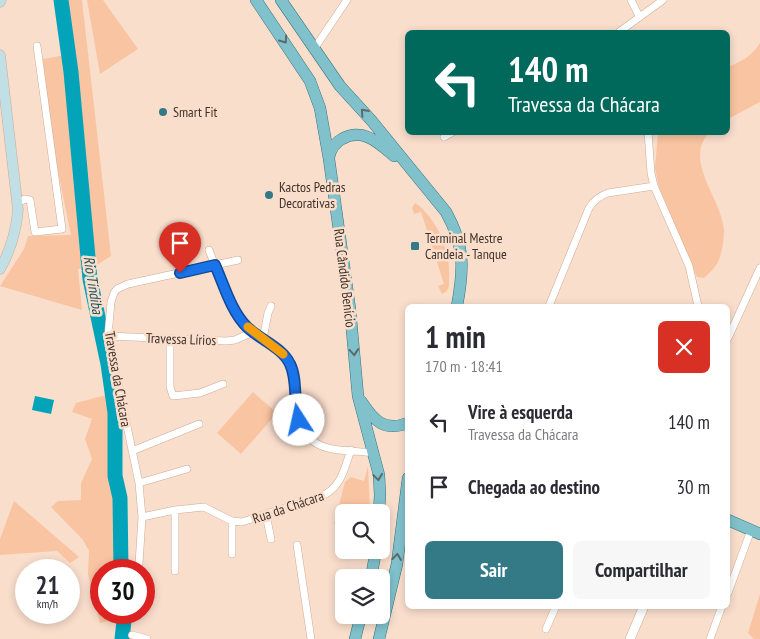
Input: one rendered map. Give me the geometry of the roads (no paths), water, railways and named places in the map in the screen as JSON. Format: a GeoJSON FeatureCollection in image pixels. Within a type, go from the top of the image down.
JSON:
{"type":"FeatureCollection","features":[{"type":"Feature","properties":{"kind":"main road","name":"Rua Cândido Benício"},"geometry":{"type":"LineString","coordinates":[[256,0],[310,81],[320,108],[350,309],[358,396],[379,475],[380,504]]}},
{"type":"Feature","properties":{"kind":"main road"},"geometry":{"type":"LineString","coordinates":[[281,0],[340,86],[367,115],[446,212],[454,226],[463,264],[457,304]]}},
{"type":"Feature","properties":{"kind":"main road"},"geometry":{"type":"LineString","coordinates":[[0,55],[18,203],[16,232],[0,270]]}},
{"type":"Feature","properties":{"kind":"main road"},"geometry":{"type":"LineString","coordinates":[[329,159],[331,150],[339,140],[350,134],[363,135],[371,138],[414,173]]}},
{"type":"Feature","properties":{"kind":"main road"},"geometry":{"type":"LineString","coordinates":[[358,396],[368,412],[379,423],[396,427],[405,423]]}},
{"type":"Feature","properties":{"kind":"main road"},"geometry":{"type":"LineString","coordinates":[[379,639],[397,564],[405,501]]}},
{"type":"Feature","properties":{"kind":"main road"},"geometry":{"type":"LineString","coordinates":[[730,521],[756,532]]}},
{"type":"Feature","properties":{"kind":"main road"},"geometry":{"type":"LineString","coordinates":[[355,639],[359,624]]}},
{"type":"Feature","properties":{"kind":"street"},"geometry":{"type":"LineString","coordinates":[[314,49],[347,0]]}},
{"type":"Feature","properties":{"kind":"street"},"geometry":{"type":"LineString","coordinates":[[631,0],[639,16]]}},
{"type":"Feature","properties":{"kind":"street"},"geometry":{"type":"LineString","coordinates":[[622,30],[663,0]]}},
{"type":"Feature","properties":{"kind":"street"},"geometry":{"type":"LineString","coordinates":[[630,25],[631,30]]}},
{"type":"Feature","properties":{"kind":"street"},"geometry":{"type":"LineString","coordinates":[[18,203],[25,199],[30,200],[35,232],[62,229],[37,46]]}},
{"type":"Feature","properties":{"kind":"street"},"geometry":{"type":"LineString","coordinates":[[444,137],[448,135]]}},
{"type":"Feature","properties":{"kind":"street"},"geometry":{"type":"LineString","coordinates":[[648,135],[651,173],[654,186],[689,266],[698,304]]}},
{"type":"Feature","properties":{"kind":"street"},"geometry":{"type":"LineString","coordinates":[[551,304],[592,202],[608,193],[654,186]]}},
{"type":"Feature","properties":{"kind":"street"},"geometry":{"type":"LineString","coordinates":[[209,250],[241,320],[252,332],[284,355],[289,361],[292,368],[295,409],[306,433],[319,445],[373,453]]}},
{"type":"Feature","properties":{"kind":"street","name":"Travessa da Chácara"},"geometry":{"type":"LineString","coordinates":[[139,559],[142,518],[139,483],[108,336],[111,302],[114,293],[122,286],[238,260]]}},
{"type":"Feature","properties":{"kind":"street"},"geometry":{"type":"LineString","coordinates":[[730,334],[760,268]]}},
{"type":"Feature","properties":{"kind":"street"},"geometry":{"type":"LineString","coordinates":[[263,339],[268,312],[271,306]]}},
{"type":"Feature","properties":{"kind":"street","name":"Travessa Lírios"},"geometry":{"type":"LineString","coordinates":[[108,336],[226,341],[235,340],[252,332]]}},
{"type":"Feature","properties":{"kind":"street"},"geometry":{"type":"LineString","coordinates":[[170,340],[170,387],[173,396],[200,393],[223,384]]}},
{"type":"Feature","properties":{"kind":"street"},"geometry":{"type":"LineString","coordinates":[[132,450],[199,424]]}},
{"type":"Feature","properties":{"kind":"street","name":"Rua da Chácara"},"geometry":{"type":"LineString","coordinates":[[232,521],[242,522],[324,495],[339,484],[350,450]]}},
{"type":"Feature","properties":{"kind":"street"},"geometry":{"type":"LineString","coordinates":[[139,483],[187,469]]}},
{"type":"Feature","properties":{"kind":"street"},"geometry":{"type":"LineString","coordinates":[[142,518],[175,510],[204,507],[232,521],[232,554]]}},
{"type":"Feature","properties":{"kind":"street"},"geometry":{"type":"LineString","coordinates":[[175,510],[175,571]]}},
{"type":"Feature","properties":{"kind":"street"},"geometry":{"type":"LineString","coordinates":[[266,514],[271,539]]}},
{"type":"Feature","properties":{"kind":"street"},"geometry":{"type":"LineString","coordinates":[[730,589],[756,532]]}},
{"type":"Feature","properties":{"kind":"street"},"geometry":{"type":"LineString","coordinates":[[297,545],[310,639]]}},
{"type":"Feature","properties":{"kind":"street"},"geometry":{"type":"LineString","coordinates":[[546,628],[555,609]]}},
{"type":"Feature","properties":{"kind":"street"},"geometry":{"type":"LineString","coordinates":[[630,639],[643,609]]}},
{"type":"Feature","properties":{"kind":"street"},"geometry":{"type":"LineString","coordinates":[[710,639],[721,609]]}},
{"type":"Feature","properties":{"kind":"street"},"geometry":{"type":"LineString","coordinates":[[132,635],[147,639]]}},
{"type":"Feature","properties":{"kind":"water"},"geometry":{"type":"Polygon","coordinates":[[[35,396],[54,400],[51,414],[32,410],[35,396]]]}},
{"type":"Feature","properties":{"kind":"waterway","name":"Rio Tindiba"},"geometry":{"type":"LineString","coordinates":[[61,0],[71,72],[90,279],[108,364],[115,413],[115,476],[120,498],[121,559]]}},
{"type":"Feature","properties":{"kind":"waterway","name":"Rio Tindiba"},"geometry":{"type":"LineString","coordinates":[[122,639],[124,624]]}},
{"type":"Feature","properties":{"kind":"place","name":"Smart Fit"},"geometry":{"type":"Point","coordinates":[163,112]}},
{"type":"Feature","properties":{"kind":"place","name":"Kactos Pedras Decorativas"},"geometry":{"type":"Point","coordinates":[269,195]}},
{"type":"Feature","properties":{"kind":"place","name":"Terminal Mestre Candeia - Tanque"},"geometry":{"type":"Point","coordinates":[415,246]}}]}
